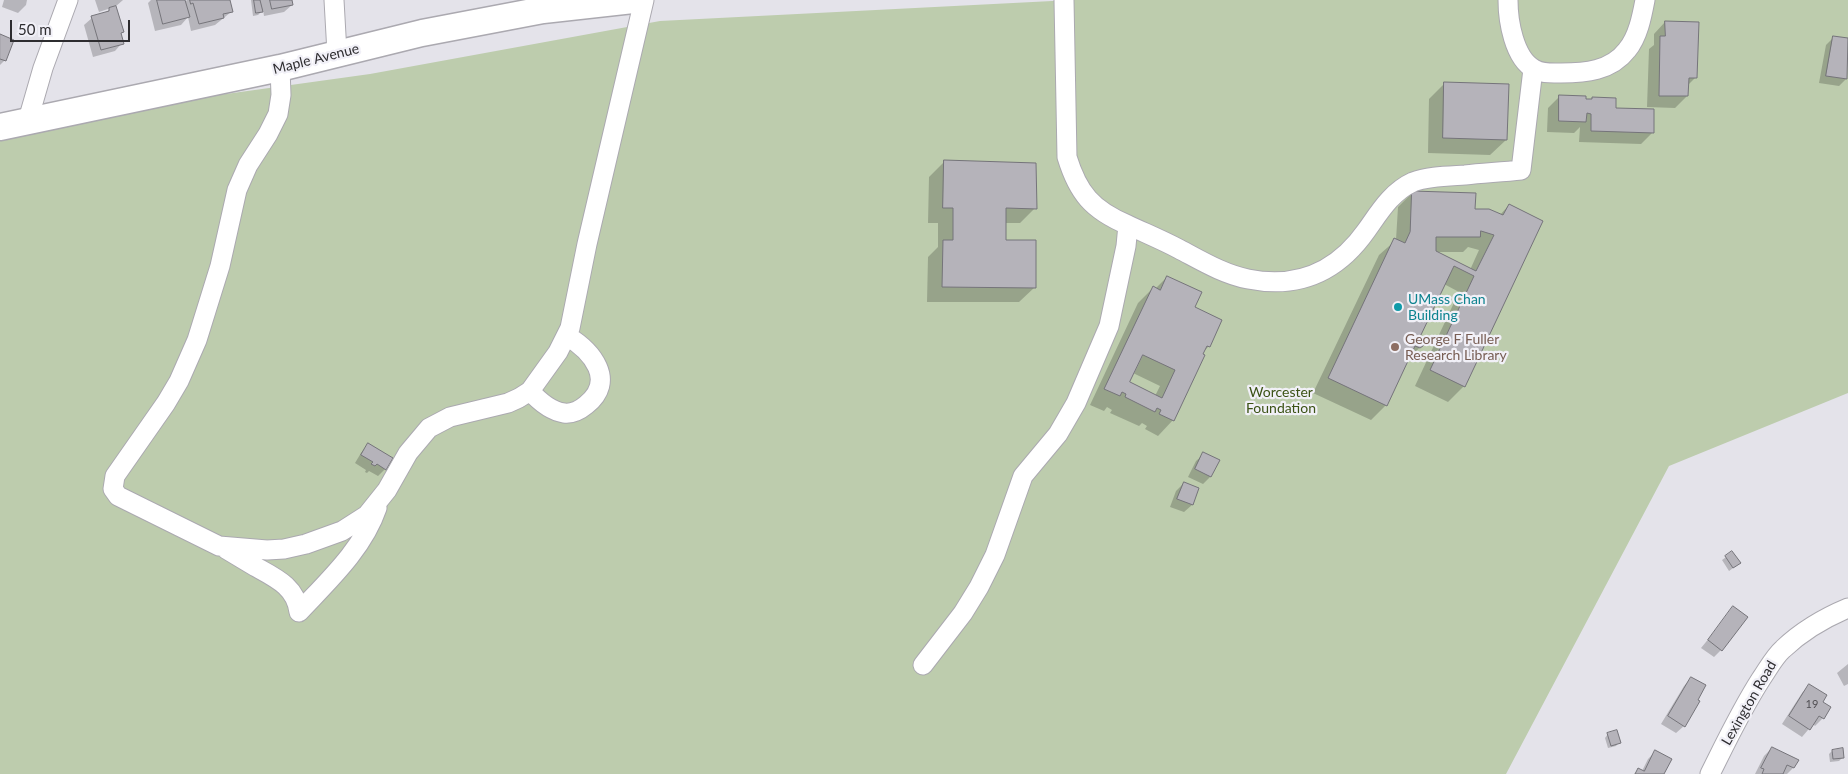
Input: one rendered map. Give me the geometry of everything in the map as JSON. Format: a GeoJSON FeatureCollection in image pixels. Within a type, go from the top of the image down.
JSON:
{"type":"FeatureCollection","features":[{"type":"Feature","properties":{"kind":"main road","name":"Maple Avenue"},"geometry":{"type":"LineString","coordinates":[[0,127],[280,68],[422,33],[536,11],[575,5],[633,0]]}},
{"type":"Feature","properties":{"kind":"street"},"geometry":{"type":"LineString","coordinates":[[28,120],[43,68],[68,0]]}},
{"type":"Feature","properties":{"kind":"street"},"geometry":{"type":"LineString","coordinates":[[334,0],[337,53]]}},
{"type":"Feature","properties":{"kind":"street"},"geometry":{"type":"LineString","coordinates":[[219,546],[267,550],[284,549],[329,536],[355,524],[367,515],[380,499],[408,453],[429,428],[450,417],[508,403],[530,390],[554,358],[567,336],[573,317],[587,244],[644,0]]}},
{"type":"Feature","properties":{"kind":"street"},"geometry":{"type":"LineString","coordinates":[[1064,0],[1067,157],[1074,178],[1086,197],[1109,216],[1163,241],[1215,269],[1234,276],[1266,282],[1282,282],[1316,274],[1331,267],[1356,244],[1385,204],[1402,188],[1412,183],[1443,176],[1521,170],[1534,69]]}},
{"type":"Feature","properties":{"kind":"street"},"geometry":{"type":"LineString","coordinates":[[1508,0],[1512,33],[1524,60],[1534,69],[1543,72],[1578,73],[1591,72],[1612,64],[1627,51],[1633,42],[1645,0]]}},
{"type":"Feature","properties":{"kind":"street"},"geometry":{"type":"LineString","coordinates":[[280,68],[281,95],[279,109],[274,124],[254,154],[237,190],[220,266],[197,340],[169,398],[118,469],[113,489],[121,498],[219,546],[281,581],[292,592],[299,612],[360,542],[371,523],[380,499]]}},
{"type":"Feature","properties":{"kind":"street"},"geometry":{"type":"LineString","coordinates":[[924,665],[964,613],[979,587],[995,555],[1023,476],[1058,434],[1076,403],[1109,326],[1126,246],[1128,226]]}},
{"type":"Feature","properties":{"kind":"street"},"geometry":{"type":"LineString","coordinates":[[530,390],[548,407],[567,414],[582,408],[595,395],[600,381],[597,366],[582,346],[567,336]]}},
{"type":"Feature","properties":{"kind":"street","name":"Lexington Road"},"geometry":{"type":"LineString","coordinates":[[1710,774],[1750,696],[1772,662],[1782,650],[1803,632],[1827,616],[1848,608]]}},
{"type":"Feature","properties":{"kind":"green space","name":"Worcester Foundation"},"geometry":{"type":"Polygon","coordinates":[[[1072,0],[1848,0],[1848,393],[1669,466],[1506,774],[0,774],[0,134],[53,118],[370,74],[660,21],[1072,0]]]}},
{"type":"Feature","properties":{"kind":"building"},"geometry":{"type":"Polygon","coordinates":[[[157,0],[185,0],[190,17],[163,24],[157,0]]]}},
{"type":"Feature","properties":{"kind":"building"},"geometry":{"type":"Polygon","coordinates":[[[190,0],[230,0],[233,12],[223,14],[224,18],[199,24],[193,3],[191,4],[190,0]]]}},
{"type":"Feature","properties":{"kind":"building"},"geometry":{"type":"Polygon","coordinates":[[[254,0],[260,0],[263,12],[256,13],[254,0]]]}},
{"type":"Feature","properties":{"kind":"building"},"geometry":{"type":"Polygon","coordinates":[[[270,0],[292,0],[293,5],[272,9],[270,0]]]}},
{"type":"Feature","properties":{"kind":"building"},"geometry":{"type":"Polygon","coordinates":[[[116,6],[124,32],[121,33],[124,44],[101,50],[91,16],[109,11],[109,8],[116,6]]]}},
{"type":"Feature","properties":{"kind":"building"},"geometry":{"type":"Polygon","coordinates":[[[1665,21],[1699,22],[1697,78],[1689,78],[1688,96],[1659,96],[1660,36],[1665,36],[1665,21]]]}},
{"type":"Feature","properties":{"kind":"building"},"geometry":{"type":"Polygon","coordinates":[[[0,34],[14,40],[6,61],[0,59],[0,34]]]}},
{"type":"Feature","properties":{"kind":"building"},"geometry":{"type":"Polygon","coordinates":[[[1833,36],[1848,38],[1847,79],[1826,76],[1833,36]]]}},
{"type":"Feature","properties":{"kind":"building"},"geometry":{"type":"Polygon","coordinates":[[[1444,82],[1509,84],[1507,140],[1443,138],[1444,82]]]}},
{"type":"Feature","properties":{"kind":"building"},"geometry":{"type":"Polygon","coordinates":[[[1559,95],[1586,96],[1586,99],[1592,99],[1592,97],[1616,98],[1616,108],[1654,109],[1654,133],[1591,131],[1591,114],[1587,113],[1586,122],[1559,121],[1559,95]]]}},
{"type":"Feature","properties":{"kind":"building"},"geometry":{"type":"Polygon","coordinates":[[[944,160],[1036,163],[1037,209],[1006,208],[1006,240],[1036,240],[1036,288],[942,287],[943,240],[953,240],[953,208],[943,208],[944,160]]]}},
{"type":"Feature","properties":{"kind":"building","name":"UMass Chan Building"},"geometry":{"type":"Polygon","coordinates":[[[1412,191],[1476,193],[1475,209],[1489,209],[1503,215],[1509,204],[1543,221],[1465,387],[1430,370],[1474,276],[1454,266],[1419,339],[1426,342],[1420,348],[1415,346],[1387,406],[1328,378],[1394,238],[1405,243],[1410,232],[1412,191]],[[1481,231],[1480,237],[1436,237],[1436,251],[1476,271],[1494,235],[1481,231]]]}},
{"type":"Feature","properties":{"kind":"building"},"geometry":{"type":"Polygon","coordinates":[[[1167,276],[1202,292],[1195,307],[1222,320],[1210,347],[1207,346],[1203,354],[1205,355],[1174,421],[1159,414],[1161,410],[1157,408],[1155,412],[1125,397],[1126,394],[1122,392],[1120,396],[1104,389],[1153,286],[1160,290],[1167,276]],[[1143,355],[1130,382],[1162,398],[1175,370],[1143,355]]]}},
{"type":"Feature","properties":{"kind":"building"},"geometry":{"type":"Polygon","coordinates":[[[368,443],[393,458],[386,470],[377,464],[375,466],[371,464],[373,462],[361,455],[368,443]]]}},
{"type":"Feature","properties":{"kind":"building"},"geometry":{"type":"Polygon","coordinates":[[[1203,452],[1220,460],[1211,477],[1195,469],[1203,452]]]}},
{"type":"Feature","properties":{"kind":"building"},"geometry":{"type":"Polygon","coordinates":[[[1184,482],[1199,488],[1193,505],[1177,499],[1184,482]]]}},
{"type":"Feature","properties":{"kind":"building"},"geometry":{"type":"Polygon","coordinates":[[[1732,551],[1741,563],[1733,568],[1725,556],[1732,551]]]}},
{"type":"Feature","properties":{"kind":"building"},"geometry":{"type":"Polygon","coordinates":[[[1733,606],[1748,617],[1722,651],[1708,640],[1733,606]]]}},
{"type":"Feature","properties":{"kind":"building"},"geometry":{"type":"Polygon","coordinates":[[[1691,677],[1706,685],[1698,700],[1700,701],[1685,727],[1668,716],[1691,677]]]}},
{"type":"Feature","properties":{"kind":"building"},"geometry":{"type":"Polygon","coordinates":[[[1809,684],[1827,695],[1823,702],[1831,707],[1824,719],[1819,716],[1810,730],[1789,716],[1809,684]]]}},
{"type":"Feature","properties":{"kind":"building"},"geometry":{"type":"Polygon","coordinates":[[[1617,730],[1621,743],[1611,746],[1607,733],[1617,730]]]}},
{"type":"Feature","properties":{"kind":"building"},"geometry":{"type":"Polygon","coordinates":[[[1772,747],[1799,760],[1794,768],[1787,765],[1783,774],[1762,774],[1764,769],[1761,768],[1772,747]]]}},
{"type":"Feature","properties":{"kind":"building"},"geometry":{"type":"Polygon","coordinates":[[[1843,748],[1844,758],[1833,759],[1832,750],[1843,748]]]}},
{"type":"Feature","properties":{"kind":"building"},"geometry":{"type":"Polygon","coordinates":[[[1655,750],[1672,759],[1664,774],[1635,774],[1638,768],[1644,771],[1655,750]]]}},
{"type":"Feature","properties":{"kind":"place","name":"UMass Chan Building"},"geometry":{"type":"Point","coordinates":[1398,307]}},
{"type":"Feature","properties":{"kind":"place","name":"George F Fuller Research Library"},"geometry":{"type":"Point","coordinates":[1395,347]}}]}
